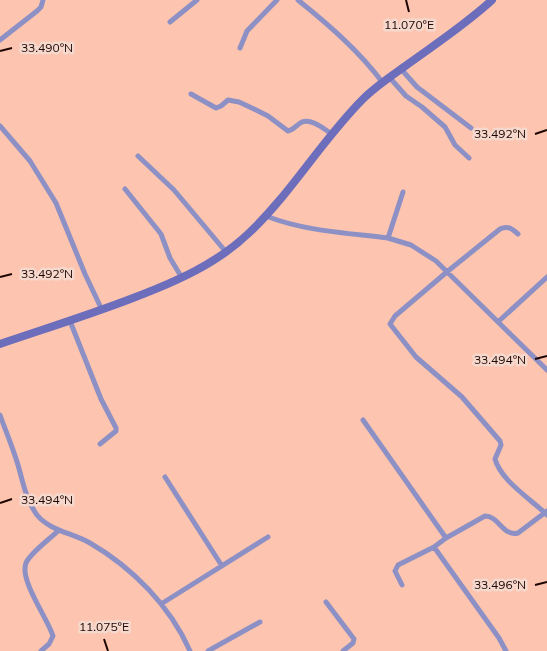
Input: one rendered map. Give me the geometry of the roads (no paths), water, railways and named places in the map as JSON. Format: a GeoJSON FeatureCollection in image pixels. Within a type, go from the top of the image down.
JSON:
{"type":"FeatureCollection","features":[{"type":"Feature","properties":{"kind":"main road"},"geometry":{"type":"LineString","coordinates":[[0,344],[102,310],[164,286],[182,278],[226,252],[250,233],[266,216],[332,134],[364,98],[455,31],[492,0]]}},
{"type":"Feature","properties":{"kind":"street"},"geometry":{"type":"LineString","coordinates":[[0,40],[37,11],[41,7],[42,0]]}},
{"type":"Feature","properties":{"kind":"street"},"geometry":{"type":"LineString","coordinates":[[170,22],[197,0]]}},
{"type":"Feature","properties":{"kind":"street"},"geometry":{"type":"LineString","coordinates":[[240,48],[246,31],[277,0]]}},
{"type":"Feature","properties":{"kind":"street"},"geometry":{"type":"LineString","coordinates":[[298,0],[368,63],[383,83]]}},
{"type":"Feature","properties":{"kind":"street"},"geometry":{"type":"LineString","coordinates":[[401,69],[417,87],[471,128]]}},
{"type":"Feature","properties":{"kind":"street"},"geometry":{"type":"LineString","coordinates":[[390,78],[406,96],[422,106],[445,127],[455,145],[468,158]]}},
{"type":"Feature","properties":{"kind":"street"},"geometry":{"type":"LineString","coordinates":[[191,94],[216,108],[228,100],[239,102],[268,116],[288,131],[306,121],[332,134]]}},
{"type":"Feature","properties":{"kind":"street"},"geometry":{"type":"LineString","coordinates":[[0,126],[30,161],[56,203],[102,310]]}},
{"type":"Feature","properties":{"kind":"street"},"geometry":{"type":"LineString","coordinates":[[138,156],[174,190],[226,252]]}},
{"type":"Feature","properties":{"kind":"street"},"geometry":{"type":"LineString","coordinates":[[125,189],[161,234],[170,258],[182,278]]}},
{"type":"Feature","properties":{"kind":"street"},"geometry":{"type":"LineString","coordinates":[[388,238],[403,192]]}},
{"type":"Feature","properties":{"kind":"street"},"geometry":{"type":"LineString","coordinates":[[266,216],[283,223],[388,238],[421,250],[448,271],[547,370]]}},
{"type":"Feature","properties":{"kind":"street"},"geometry":{"type":"LineString","coordinates":[[402,585],[395,571],[398,565],[434,547],[485,516],[495,519],[509,533],[514,534],[546,513],[517,488],[498,467],[495,459],[501,443],[489,427],[462,397],[416,357],[391,327],[390,322],[448,271],[504,227],[510,228],[518,234]]}},
{"type":"Feature","properties":{"kind":"street"},"geometry":{"type":"LineString","coordinates":[[499,321],[547,277]]}},
{"type":"Feature","properties":{"kind":"street"},"geometry":{"type":"LineString","coordinates":[[70,321],[101,399],[116,428],[116,431],[100,444]]}},
{"type":"Feature","properties":{"kind":"street"},"geometry":{"type":"LineString","coordinates":[[0,415],[32,507],[38,516],[59,530],[91,544],[119,563],[143,584],[182,632],[190,651]]}},
{"type":"Feature","properties":{"kind":"street"},"geometry":{"type":"LineString","coordinates":[[363,420],[446,538]]}},
{"type":"Feature","properties":{"kind":"street"},"geometry":{"type":"LineString","coordinates":[[165,477],[222,566]]}},
{"type":"Feature","properties":{"kind":"street"},"geometry":{"type":"LineString","coordinates":[[41,651],[52,640],[53,636],[26,578],[25,566],[30,557],[59,530]]}},
{"type":"Feature","properties":{"kind":"street"},"geometry":{"type":"LineString","coordinates":[[161,604],[268,537]]}},
{"type":"Feature","properties":{"kind":"street"},"geometry":{"type":"LineString","coordinates":[[434,547],[499,638],[506,651]]}},
{"type":"Feature","properties":{"kind":"street"},"geometry":{"type":"LineString","coordinates":[[326,602],[354,639],[353,643],[343,651]]}},
{"type":"Feature","properties":{"kind":"street"},"geometry":{"type":"LineString","coordinates":[[208,651],[260,622]]}}]}
